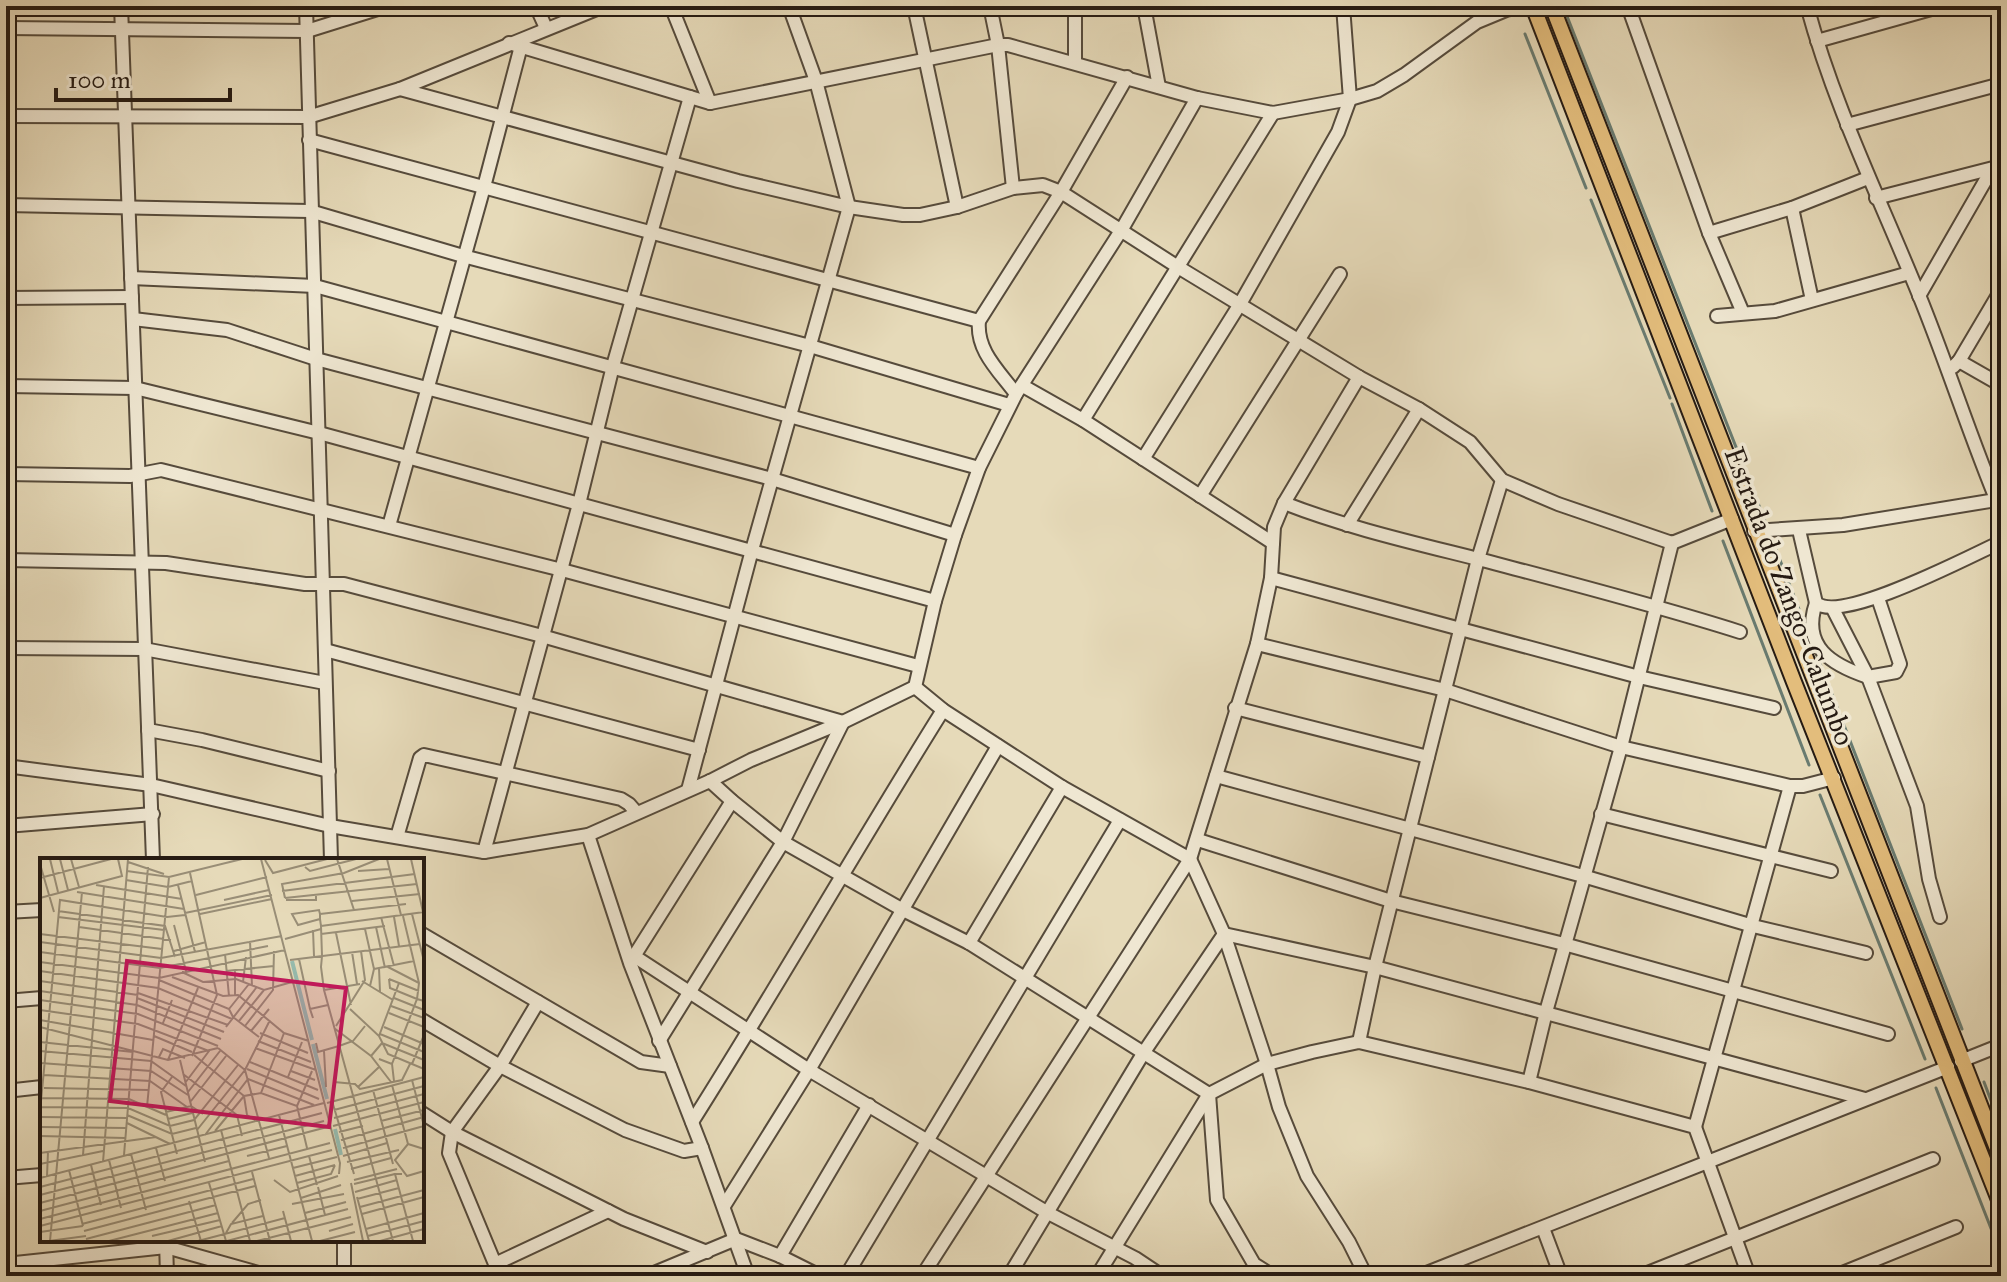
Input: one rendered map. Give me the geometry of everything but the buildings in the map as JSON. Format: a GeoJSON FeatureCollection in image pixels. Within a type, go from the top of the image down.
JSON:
{"type":"FeatureCollection","features":[{"type":"Feature","properties":{"kind":"main road","name":"Estrada do Zango-Calumbo"},"geometry":{"type":"LineString","coordinates":[[1533,6],[1794,682],[1955,1064],[2001,1159]]}},
{"type":"Feature","properties":{"kind":"main road","name":"Estrada do Zango-Calumbo"},"geometry":{"type":"LineString","coordinates":[[1552,6],[1955,1064],[2001,1205]]}},
{"type":"Feature","properties":{"kind":"street"},"geometry":{"type":"LineString","coordinates":[[121,6],[153,858]]}},
{"type":"Feature","properties":{"kind":"street"},"geometry":{"type":"LineString","coordinates":[[306,6],[331,858]]}},
{"type":"Feature","properties":{"kind":"street"},"geometry":{"type":"LineString","coordinates":[[6,28],[307,31],[387,6]]}},
{"type":"Feature","properties":{"kind":"street"},"geometry":{"type":"LineString","coordinates":[[536,6],[546,28]]}},
{"type":"Feature","properties":{"kind":"street"},"geometry":{"type":"LineString","coordinates":[[6,116],[127,119],[308,117],[400,89],[604,6]]}},
{"type":"Feature","properties":{"kind":"street"},"geometry":{"type":"LineString","coordinates":[[671,6],[710,103]]}},
{"type":"Feature","properties":{"kind":"street"},"geometry":{"type":"LineString","coordinates":[[688,790],[849,207],[816,81],[789,6]]}},
{"type":"Feature","properties":{"kind":"street"},"geometry":{"type":"LineString","coordinates":[[914,6],[957,207]]}},
{"type":"Feature","properties":{"kind":"street"},"geometry":{"type":"LineString","coordinates":[[990,6],[998,45],[1013,188]]}},
{"type":"Feature","properties":{"kind":"street"},"geometry":{"type":"LineString","coordinates":[[1075,6],[1075,63]]}},
{"type":"Feature","properties":{"kind":"street"},"geometry":{"type":"LineString","coordinates":[[1144,6],[1159,87]]}},
{"type":"Feature","properties":{"kind":"street"},"geometry":{"type":"LineString","coordinates":[[1143,459],[1240,304],[1338,132],[1350,99],[1343,6]]}},
{"type":"Feature","properties":{"kind":"street"},"geometry":{"type":"LineString","coordinates":[[515,44],[710,103],[998,45],[1014,46],[1197,98],[1273,113],[1377,91],[1477,22],[1524,6]]}},
{"type":"Feature","properties":{"kind":"street"},"geometry":{"type":"LineString","coordinates":[[1628,6],[1709,233],[1743,313]]}},
{"type":"Feature","properties":{"kind":"street"},"geometry":{"type":"LineString","coordinates":[[1754,531],[1799,530],[1999,506],[1919,296],[1847,125],[1807,6]]}},
{"type":"Feature","properties":{"kind":"street"},"geometry":{"type":"LineString","coordinates":[[1817,41],[1942,6]]}},
{"type":"Feature","properties":{"kind":"street"},"geometry":{"type":"LineString","coordinates":[[389,526],[484,187],[515,44]]}},
{"type":"Feature","properties":{"kind":"street"},"geometry":{"type":"LineString","coordinates":[[1016,395],[983,350],[978,335],[979,321],[1061,192],[1127,77]]}},
{"type":"Feature","properties":{"kind":"street"},"geometry":{"type":"LineString","coordinates":[[1847,125],[2001,84]]}},
{"type":"Feature","properties":{"kind":"street"},"geometry":{"type":"LineString","coordinates":[[400,89],[501,119],[849,207],[903,215],[931,214],[1013,188],[1043,185],[1061,192],[1122,229],[1178,267],[1359,377],[1419,409],[1470,442],[1502,480],[1558,504],[1672,543],[1732,519]]}},
{"type":"Feature","properties":{"kind":"street"},"geometry":{"type":"LineString","coordinates":[[484,852],[562,570],[613,366],[690,97]]}},
{"type":"Feature","properties":{"kind":"street"},"geometry":{"type":"LineString","coordinates":[[915,687],[935,601],[979,468],[1016,395],[1122,229],[1197,98]]}},
{"type":"Feature","properties":{"kind":"street"},"geometry":{"type":"LineString","coordinates":[[1083,420],[1273,113]]}},
{"type":"Feature","properties":{"kind":"street"},"geometry":{"type":"LineString","coordinates":[[309,140],[979,321]]}},
{"type":"Feature","properties":{"kind":"street"},"geometry":{"type":"LineString","coordinates":[[1876,198],[1997,167]]}},
{"type":"Feature","properties":{"kind":"street"},"geometry":{"type":"LineString","coordinates":[[1919,296],[1997,167]]}},
{"type":"Feature","properties":{"kind":"street"},"geometry":{"type":"LineString","coordinates":[[1709,233],[1792,208],[1868,178]]}},
{"type":"Feature","properties":{"kind":"street"},"geometry":{"type":"LineString","coordinates":[[6,205],[310,211],[463,256],[810,346],[1016,395],[1083,420],[1273,543]]}},
{"type":"Feature","properties":{"kind":"street"},"geometry":{"type":"LineString","coordinates":[[1792,208],[1812,300]]}},
{"type":"Feature","properties":{"kind":"street"},"geometry":{"type":"LineString","coordinates":[[1717,316],[1775,311],[1909,273]]}},
{"type":"Feature","properties":{"kind":"street"},"geometry":{"type":"LineString","coordinates":[[1200,496],[1340,274]]}},
{"type":"Feature","properties":{"kind":"street"},"geometry":{"type":"LineString","coordinates":[[131,278],[315,286],[979,468]]}},
{"type":"Feature","properties":{"kind":"street"},"geometry":{"type":"LineString","coordinates":[[1948,372],[1959,361],[2001,290]]}},
{"type":"Feature","properties":{"kind":"street"},"geometry":{"type":"LineString","coordinates":[[6,298],[132,297]]}},
{"type":"Feature","properties":{"kind":"street"},"geometry":{"type":"LineString","coordinates":[[133,319],[227,330],[316,359],[772,479],[955,535]]}},
{"type":"Feature","properties":{"kind":"street"},"geometry":{"type":"LineString","coordinates":[[1959,361],[2001,385]]}},
{"type":"Feature","properties":{"kind":"street"},"geometry":{"type":"LineString","coordinates":[[922,1276],[1190,859],[1257,644],[1271,578],[1274,527],[1284,503],[1359,377]]}},
{"type":"Feature","properties":{"kind":"street"},"geometry":{"type":"LineString","coordinates":[[6,386],[135,388],[319,433],[935,601]]}},
{"type":"Feature","properties":{"kind":"street"},"geometry":{"type":"LineString","coordinates":[[1347,525],[1419,409]]}},
{"type":"Feature","properties":{"kind":"street"},"geometry":{"type":"LineString","coordinates":[[6,474],[130,476],[161,470],[562,570],[918,666]]}},
{"type":"Feature","properties":{"kind":"street"},"geometry":{"type":"LineString","coordinates":[[1359,1042],[1391,901],[1478,559],[1502,480]]}},
{"type":"Feature","properties":{"kind":"street"},"geometry":{"type":"LineString","coordinates":[[1284,503],[1347,525],[1655,605],[1740,632]]}},
{"type":"Feature","properties":{"kind":"street"},"geometry":{"type":"LineString","coordinates":[[1799,530],[1816,603],[1812,627],[1821,650],[1831,662],[1868,677],[1896,672],[1900,664],[1878,598]]}},
{"type":"Feature","properties":{"kind":"street"},"geometry":{"type":"LineString","coordinates":[[1816,603],[1833,609],[1878,598],[2001,542]]}},
{"type":"Feature","properties":{"kind":"street"},"geometry":{"type":"LineString","coordinates":[[1529,1082],[1564,944],[1621,747],[1672,543]]}},
{"type":"Feature","properties":{"kind":"street"},"geometry":{"type":"LineString","coordinates":[[6,560],[166,563],[305,584],[344,584],[717,684],[843,722]]}},
{"type":"Feature","properties":{"kind":"street"},"geometry":{"type":"LineString","coordinates":[[1271,578],[1639,677],[1774,708]]}},
{"type":"Feature","properties":{"kind":"street"},"geometry":{"type":"LineString","coordinates":[[1833,609],[1868,677],[1917,806],[1929,879],[1940,917]]}},
{"type":"Feature","properties":{"kind":"street"},"geometry":{"type":"LineString","coordinates":[[1257,644],[1445,690],[1621,747],[1790,786],[1834,778]]}},
{"type":"Feature","properties":{"kind":"street"},"geometry":{"type":"LineString","coordinates":[[6,648],[144,649],[325,683]]}},
{"type":"Feature","properties":{"kind":"street"},"geometry":{"type":"LineString","coordinates":[[325,650],[699,750]]}},
{"type":"Feature","properties":{"kind":"street"},"geometry":{"type":"LineString","coordinates":[[915,687],[943,710],[1062,787],[1190,859],[1224,934],[1279,1107],[1307,1176],[1349,1242],[1366,1276]]}},
{"type":"Feature","properties":{"kind":"street"},"geometry":{"type":"LineString","coordinates":[[6,766],[151,785],[330,826],[484,852],[588,835],[915,687]]}},
{"type":"Feature","properties":{"kind":"street"},"geometry":{"type":"LineString","coordinates":[[1235,708],[1428,757]]}},
{"type":"Feature","properties":{"kind":"street"},"geometry":{"type":"LineString","coordinates":[[692,1122],[840,874],[943,710]]}},
{"type":"Feature","properties":{"kind":"street"},"geometry":{"type":"LineString","coordinates":[[659,1041],[783,842],[843,722]]}},
{"type":"Feature","properties":{"kind":"street"},"geometry":{"type":"LineString","coordinates":[[148,730],[329,771]]}},
{"type":"Feature","properties":{"kind":"street"},"geometry":{"type":"LineString","coordinates":[[724,1206],[809,1070],[998,746]]}},
{"type":"Feature","properties":{"kind":"street"},"geometry":{"type":"LineString","coordinates":[[397,837],[420,758],[424,755],[621,799],[636,812]]}},
{"type":"Feature","properties":{"kind":"street"},"geometry":{"type":"LineString","coordinates":[[1216,776],[1583,876],[1753,926],[1866,953]]}},
{"type":"Feature","properties":{"kind":"street"},"geometry":{"type":"LineString","coordinates":[[710,781],[783,842],[903,910],[969,943],[1209,1094]]}},
{"type":"Feature","properties":{"kind":"street"},"geometry":{"type":"LineString","coordinates":[[1749,1276],[1695,1127],[1790,786]]}},
{"type":"Feature","properties":{"kind":"street"},"geometry":{"type":"LineString","coordinates":[[969,943],[1062,787]]}},
{"type":"Feature","properties":{"kind":"street"},"geometry":{"type":"LineString","coordinates":[[632,959],[732,801]]}},
{"type":"Feature","properties":{"kind":"street"},"geometry":{"type":"LineString","coordinates":[[6,826],[153,814]]}},
{"type":"Feature","properties":{"kind":"street"},"geometry":{"type":"LineString","coordinates":[[1601,814],[1831,871]]}},
{"type":"Feature","properties":{"kind":"street"},"geometry":{"type":"LineString","coordinates":[[846,1276],[1120,820]]}},
{"type":"Feature","properties":{"kind":"street"},"geometry":{"type":"LineString","coordinates":[[588,835],[659,1041],[748,1276]]}},
{"type":"Feature","properties":{"kind":"street"},"geometry":{"type":"LineString","coordinates":[[1198,840],[1391,901],[1564,944],[1888,1034]]}},
{"type":"Feature","properties":{"kind":"street"},"geometry":{"type":"LineString","coordinates":[[6,912],[40,910]]}},
{"type":"Feature","properties":{"kind":"street"},"geometry":{"type":"LineString","coordinates":[[1224,934],[1375,967],[1865,1099]]}},
{"type":"Feature","properties":{"kind":"street"},"geometry":{"type":"LineString","coordinates":[[1009,1276],[1144,1052],[1224,934]]}},
{"type":"Feature","properties":{"kind":"street"},"geometry":{"type":"LineString","coordinates":[[424,935],[641,1062],[670,1066]]}},
{"type":"Feature","properties":{"kind":"street"},"geometry":{"type":"LineString","coordinates":[[632,959],[691,993],[809,1070],[1048,1213],[1162,1276]]}},
{"type":"Feature","properties":{"kind":"street"},"geometry":{"type":"LineString","coordinates":[[6,1001],[40,998]]}},
{"type":"Feature","properties":{"kind":"street"},"geometry":{"type":"LineString","coordinates":[[538,1002],[500,1066],[452,1132],[449,1153],[497,1270],[608,1211]]}},
{"type":"Feature","properties":{"kind":"street"},"geometry":{"type":"LineString","coordinates":[[424,1021],[500,1066],[625,1130],[684,1151],[702,1148]]}},
{"type":"Feature","properties":{"kind":"street"},"geometry":{"type":"LineString","coordinates":[[1097,1276],[1209,1094],[1267,1064],[1359,1042],[1529,1082],[1695,1127]]}},
{"type":"Feature","properties":{"kind":"street"},"geometry":{"type":"LineString","coordinates":[[1419,1276],[2001,1045]]}},
{"type":"Feature","properties":{"kind":"street"},"geometry":{"type":"LineString","coordinates":[[6,1091],[40,1087]]}},
{"type":"Feature","properties":{"kind":"street"},"geometry":{"type":"LineString","coordinates":[[1209,1094],[1217,1200],[1254,1264],[1273,1276]]}},
{"type":"Feature","properties":{"kind":"street"},"geometry":{"type":"LineString","coordinates":[[780,1256],[869,1105]]}},
{"type":"Feature","properties":{"kind":"street"},"geometry":{"type":"LineString","coordinates":[[424,1114],[452,1132],[608,1211],[707,1252]]}},
{"type":"Feature","properties":{"kind":"street"},"geometry":{"type":"LineString","coordinates":[[1640,1276],[1933,1159]]}},
{"type":"Feature","properties":{"kind":"street"},"geometry":{"type":"LineString","coordinates":[[6,1178],[40,1175]]}},
{"type":"Feature","properties":{"kind":"street"},"geometry":{"type":"LineString","coordinates":[[1835,1276],[1956,1227]]}},
{"type":"Feature","properties":{"kind":"street"},"geometry":{"type":"LineString","coordinates":[[1543,1228],[1561,1276]]}},
{"type":"Feature","properties":{"kind":"street"},"geometry":{"type":"LineString","coordinates":[[647,1276],[736,1239],[820,1276]]}},
{"type":"Feature","properties":{"kind":"street"},"geometry":{"type":"LineString","coordinates":[[344,1242],[344,1276]]}},
{"type":"Feature","properties":{"kind":"street"},"geometry":{"type":"LineString","coordinates":[[6,1264],[166,1243],[269,1276]]}},
{"type":"Feature","properties":{"kind":"street"},"geometry":{"type":"LineString","coordinates":[[166,1243],[167,1276]]}},
{"type":"Feature","properties":{"kind":"waterway"},"geometry":{"type":"LineString","coordinates":[[1563,6],[1765,521]]}},
{"type":"Feature","properties":{"kind":"waterway"},"geometry":{"type":"LineString","coordinates":[[1525,34],[1586,188]]}},
{"type":"Feature","properties":{"kind":"waterway"},"geometry":{"type":"LineString","coordinates":[[1591,200],[1670,398]]}},
{"type":"Feature","properties":{"kind":"waterway"},"geometry":{"type":"LineString","coordinates":[[1672,404],[1712,511]]}},
{"type":"Feature","properties":{"kind":"waterway"},"geometry":{"type":"LineString","coordinates":[[1723,541],[1809,765]]}},
{"type":"Feature","properties":{"kind":"waterway"},"geometry":{"type":"LineString","coordinates":[[1773,542],[1807,630]]}},
{"type":"Feature","properties":{"kind":"waterway"},"geometry":{"type":"LineString","coordinates":[[1814,648],[1962,1029]]}},
{"type":"Feature","properties":{"kind":"waterway"},"geometry":{"type":"LineString","coordinates":[[1820,795],[1925,1059]]}},
{"type":"Feature","properties":{"kind":"waterway"},"geometry":{"type":"LineString","coordinates":[[1984,1082],[2001,1127]]}},
{"type":"Feature","properties":{"kind":"waterway"},"geometry":{"type":"LineString","coordinates":[[1936,1088],[2001,1254]]}}]}
